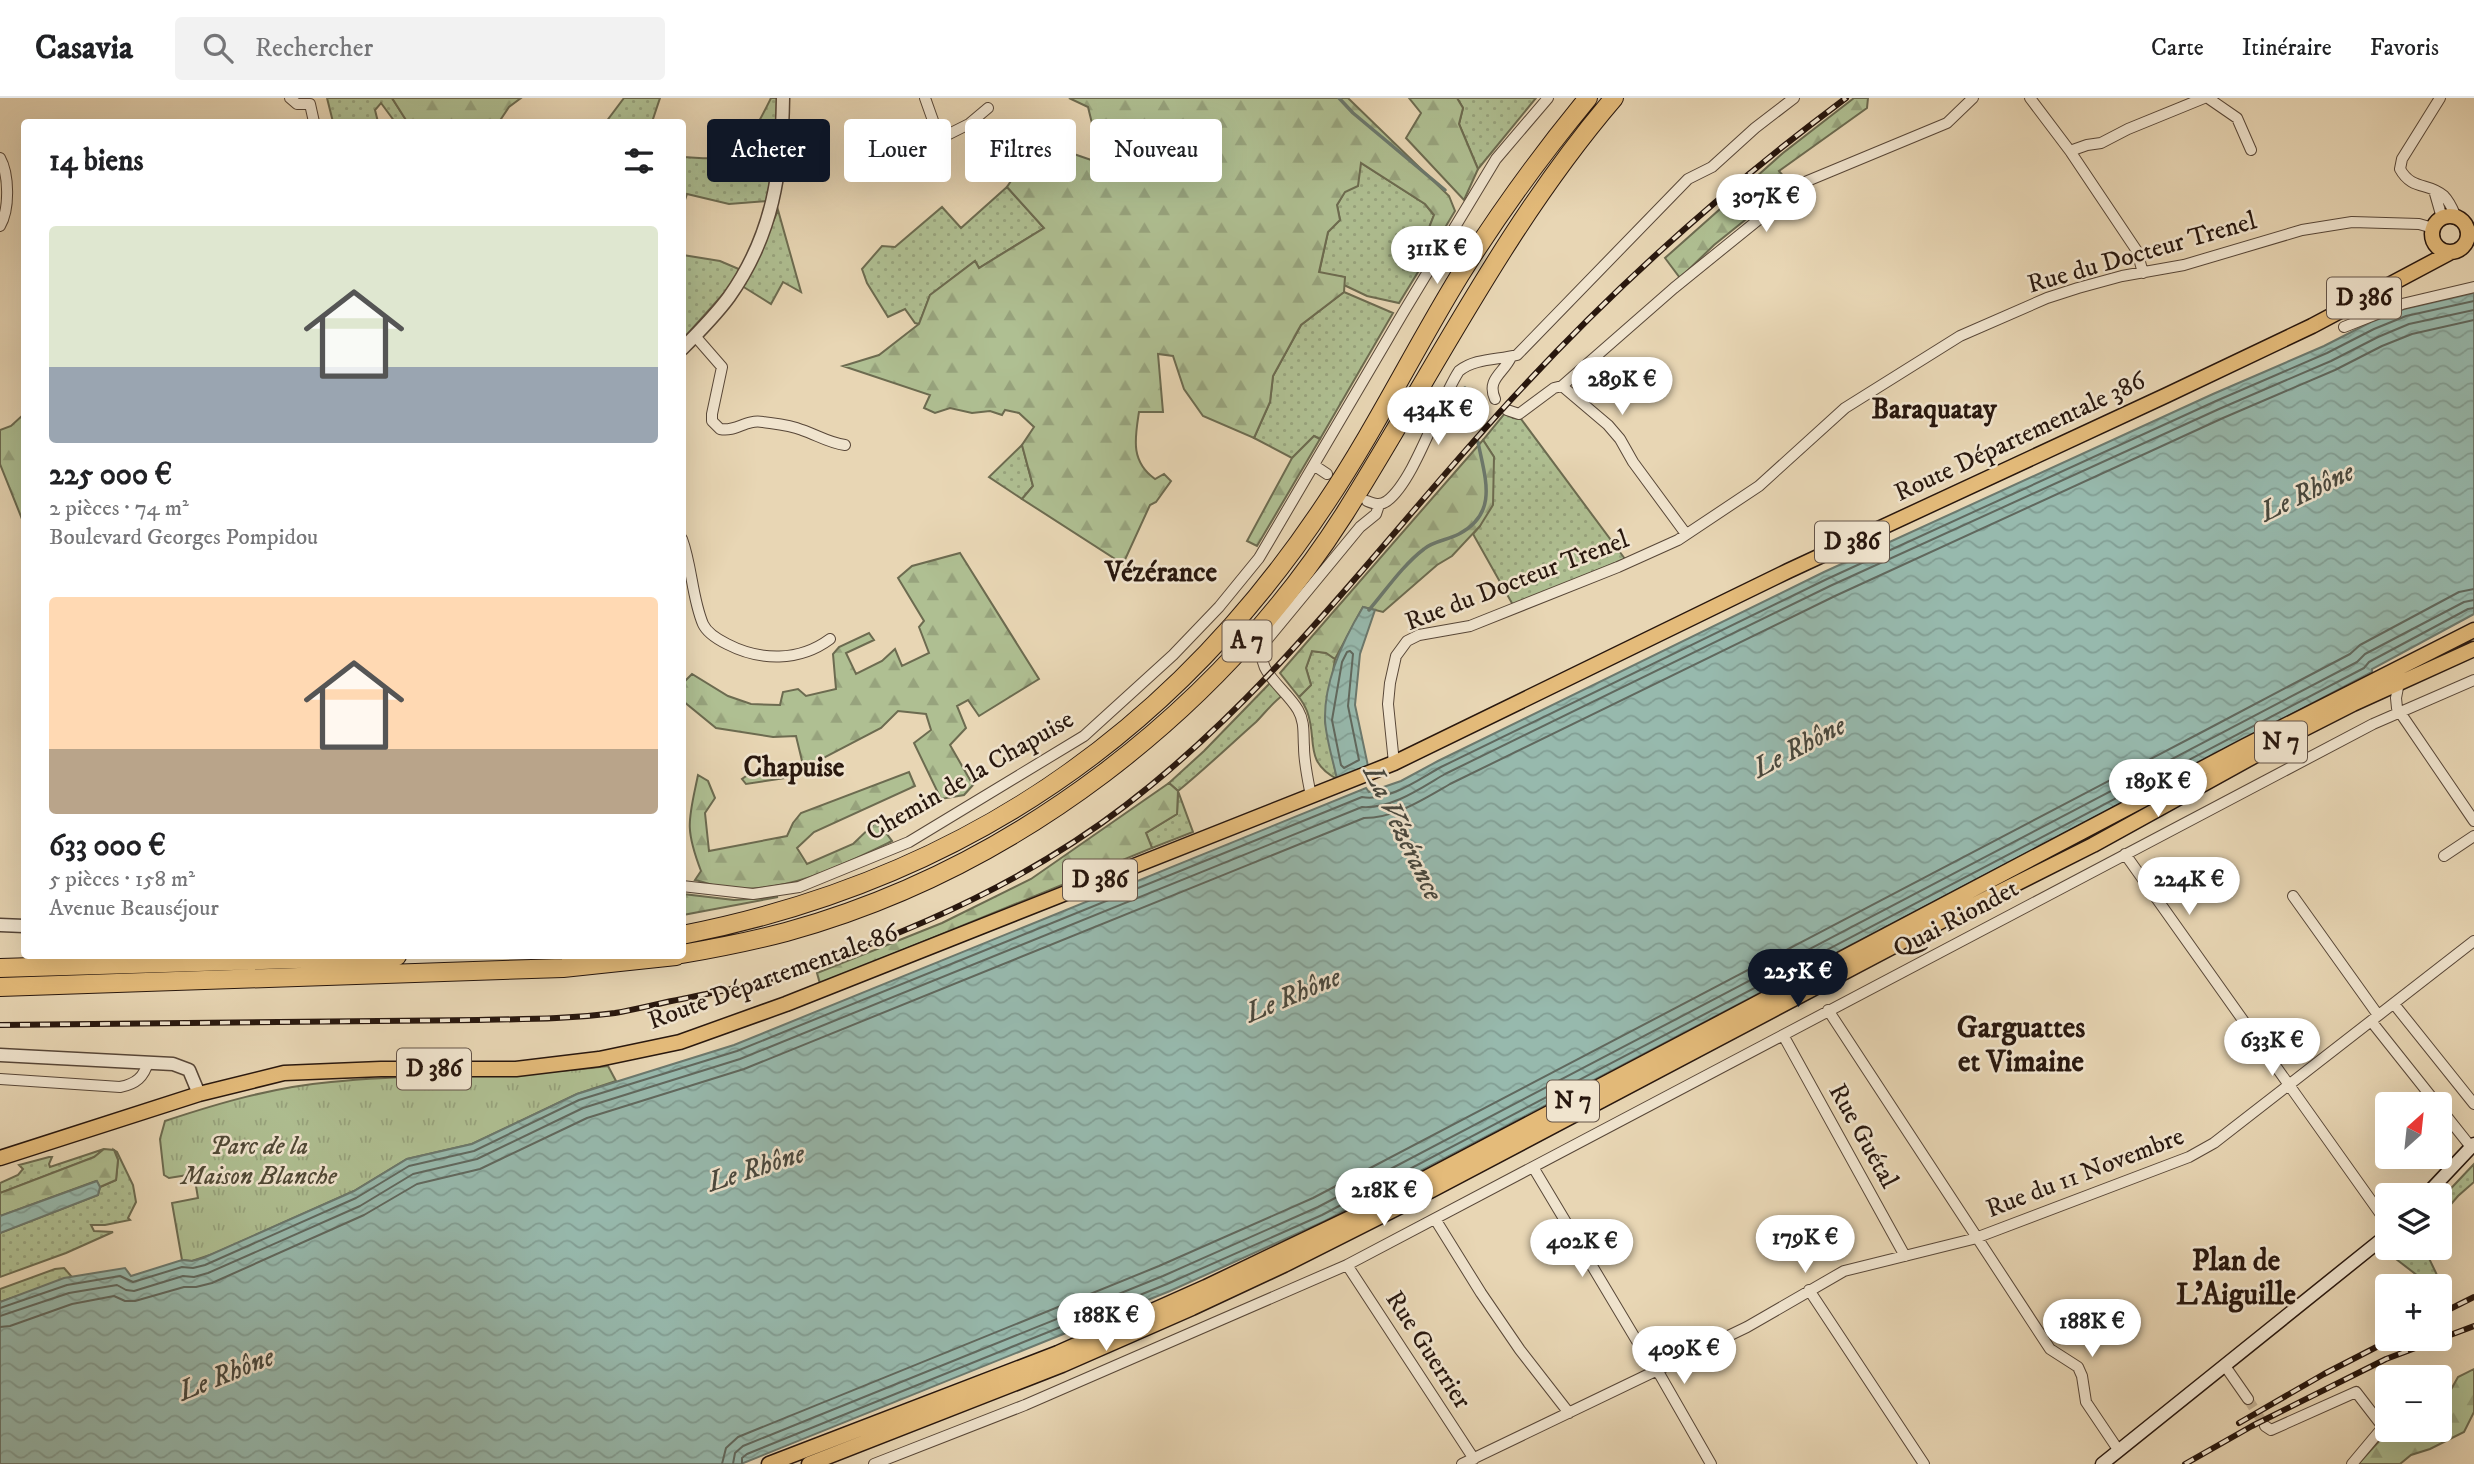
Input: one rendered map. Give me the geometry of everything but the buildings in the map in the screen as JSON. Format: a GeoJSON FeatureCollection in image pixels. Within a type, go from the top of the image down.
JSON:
{"type":"FeatureCollection","features":[{"type":"Feature","properties":{"kind":"highway","name":"A 7"},"geometry":{"type":"LineString","coordinates":[[686,934],[809,903],[877,879],[927,857],[1034,798],[1093,757],[1159,702],[1238,621],[1298,544],[1328,501],[1488,233],[1546,150],[1588,98]]}},
{"type":"Feature","properties":{"kind":"highway","name":"A 7"},"geometry":{"type":"LineString","coordinates":[[686,953],[787,931],[885,897],[937,875],[1044,815],[1106,772],[1173,716],[1253,635],[1317,555],[1390,439],[1512,234],[1569,153],[1614,98]]}},
{"type":"Feature","properties":{"kind":"highway"},"geometry":{"type":"LineString","coordinates":[[0,968],[298,959]]}},
{"type":"Feature","properties":{"kind":"highway"},"geometry":{"type":"LineString","coordinates":[[0,987],[563,968],[648,959]]}},
{"type":"Feature","properties":{"kind":"main road"},"geometry":{"type":"LineString","coordinates":[[2451,252],[2441,249],[2451,226],[2468,234],[2470,242]]}},
{"type":"Feature","properties":{"kind":"main road","name":"D 386"},"geometry":{"type":"LineString","coordinates":[[2416,271],[2451,226]]}},
{"type":"Feature","properties":{"kind":"main road","name":"Route Départementale 386"},"geometry":{"type":"LineString","coordinates":[[1336,787],[1394,763],[1788,571],[2312,326],[2470,242]]}},
{"type":"Feature","properties":{"kind":"main road","name":"N 7"},"geometry":{"type":"LineString","coordinates":[[769,1464],[1058,1353],[1206,1287],[1341,1222],[2222,758],[2474,630]]}},
{"type":"Feature","properties":{"kind":"main road","name":"N 7"},"geometry":{"type":"LineString","coordinates":[[809,1464],[1062,1365],[1284,1265],[1917,934],[2093,845],[2294,734],[2474,649]]}},
{"type":"Feature","properties":{"kind":"main road","name":"Route Départementale 86"},"geometry":{"type":"LineString","coordinates":[[0,1158],[199,1094],[284,1073],[382,1069],[516,1069],[599,1059],[680,1042],[786,1004],[1336,787]]}},
{"type":"Feature","properties":{"kind":"street"},"geometry":{"type":"LineString","coordinates":[[290,98],[297,104],[310,104],[313,119]]}},
{"type":"Feature","properties":{"kind":"street"},"geometry":{"type":"LineString","coordinates":[[686,345],[728,298],[755,251],[769,215],[781,161],[783,98]]}},
{"type":"Feature","properties":{"kind":"street"},"geometry":{"type":"LineString","coordinates":[[925,98],[936,129],[947,135],[969,124],[988,108]]}},
{"type":"Feature","properties":{"kind":"street","name":"Chemin de la Chapuise"},"geometry":{"type":"LineString","coordinates":[[686,886],[753,894],[799,887],[909,842],[1084,736],[1173,655],[1219,607],[1259,558],[1490,169],[1548,98]]}},
{"type":"Feature","properties":{"kind":"street"},"geometry":{"type":"LineString","coordinates":[[1367,501],[1379,505],[1393,495],[1405,478],[1459,371],[1472,364],[1511,356],[1522,350],[1600,266],[1652,218],[1688,178],[1712,167],[1755,128],[1794,98]]}},
{"type":"Feature","properties":{"kind":"street"},"geometry":{"type":"LineString","coordinates":[[1507,410],[1519,414],[1554,388],[1562,386],[1674,288],[1805,182],[1947,123],[1973,98]]}},
{"type":"Feature","properties":{"kind":"street"},"geometry":{"type":"LineString","coordinates":[[2030,98],[2070,151],[2137,251],[2143,273]]}},
{"type":"Feature","properties":{"kind":"street"},"geometry":{"type":"LineString","coordinates":[[2070,151],[2101,143],[2128,128],[2206,98],[2237,118],[2251,150]]}},
{"type":"Feature","properties":{"kind":"street"},"geometry":{"type":"LineString","coordinates":[[2440,98],[2400,169],[2409,182],[2434,190],[2448,200],[2451,226]]}},
{"type":"Feature","properties":{"kind":"street"},"geometry":{"type":"LineString","coordinates":[[0,158],[5,167],[6,182],[5,217],[0,226]]}},
{"type":"Feature","properties":{"kind":"street","name":"Rue du Docteur Trenel"},"geometry":{"type":"LineString","coordinates":[[1394,763],[1388,704],[1390,683],[1396,656],[1407,641],[1419,635],[1470,626],[1678,540],[1759,486],[1845,408],[1960,336],[2078,288],[2122,276],[2184,265],[2327,225],[2352,222],[2451,226]]}},
{"type":"Feature","properties":{"kind":"street"},"geometry":{"type":"LineString","coordinates":[[2344,327],[2402,304],[2474,287]]}},
{"type":"Feature","properties":{"kind":"street"},"geometry":{"type":"LineString","coordinates":[[695,335],[722,367],[712,414],[712,421],[720,429],[734,430],[744,423],[759,421],[792,426],[832,444],[845,445]]}},
{"type":"Feature","properties":{"kind":"street"},"geometry":{"type":"LineString","coordinates":[[1495,399],[1492,392],[1493,380],[1507,365],[1511,356]]}},
{"type":"Feature","properties":{"kind":"street"},"geometry":{"type":"LineString","coordinates":[[1562,386],[1608,425],[1620,439],[1633,462],[1686,534]]}},
{"type":"Feature","properties":{"kind":"street"},"geometry":{"type":"LineString","coordinates":[[1315,466],[1327,474]]}},
{"type":"Feature","properties":{"kind":"street"},"geometry":{"type":"LineString","coordinates":[[1311,796],[1304,749],[1304,725],[1300,713],[1263,667],[1260,654],[1266,641],[1360,527],[1376,514],[1379,505]]}},
{"type":"Feature","properties":{"kind":"street"},"geometry":{"type":"LineString","coordinates":[[686,556],[703,626],[718,639],[739,650],[770,657],[796,656],[830,639]]}},
{"type":"Feature","properties":{"kind":"street"},"geometry":{"type":"LineString","coordinates":[[2413,660],[2398,684],[2395,704],[2474,821]]}},
{"type":"Feature","properties":{"kind":"street","name":"Quai Riondet"},"geometry":{"type":"LineString","coordinates":[[874,1464],[1025,1405],[1348,1265],[2373,724],[2474,680]]}},
{"type":"Feature","properties":{"kind":"street"},"geometry":{"type":"LineString","coordinates":[[2444,856],[2474,836]]}},
{"type":"Feature","properties":{"kind":"street"},"geometry":{"type":"LineString","coordinates":[[2125,854],[2375,1206]]}},
{"type":"Feature","properties":{"kind":"street"},"geometry":{"type":"LineString","coordinates":[[2293,896],[2374,1018],[2428,1092]]}},
{"type":"Feature","properties":{"kind":"street"},"geometry":{"type":"LineString","coordinates":[[0,926],[21,926]]}},
{"type":"Feature","properties":{"kind":"street","name":"Rue du 11 Novembre"},"geometry":{"type":"LineString","coordinates":[[1462,1464],[1747,1327],[1844,1272],[1978,1238],[2189,1157],[2214,1143],[2474,941]]}},
{"type":"Feature","properties":{"kind":"street"},"geometry":{"type":"LineString","coordinates":[[2394,1004],[2474,1104]]}},
{"type":"Feature","properties":{"kind":"street"},"geometry":{"type":"LineString","coordinates":[[1828,1010],[2050,1349],[2078,1367],[2086,1402],[2119,1451]]}},
{"type":"Feature","properties":{"kind":"street","name":"Rue Guétal"},"geometry":{"type":"LineString","coordinates":[[1783,1035],[1905,1256]]}},
{"type":"Feature","properties":{"kind":"street"},"geometry":{"type":"LineString","coordinates":[[0,1055],[173,1064],[192,1074],[199,1094]]}},
{"type":"Feature","properties":{"kind":"street"},"geometry":{"type":"LineString","coordinates":[[0,1079],[120,1087],[143,1076],[148,1062]]}},
{"type":"Feature","properties":{"kind":"street"},"geometry":{"type":"LineString","coordinates":[[2437,1183],[2472,1146],[2452,1122]]}},
{"type":"Feature","properties":{"kind":"street"},"geometry":{"type":"LineString","coordinates":[[1534,1167],[1711,1464]]}},
{"type":"Feature","properties":{"kind":"street"},"geometry":{"type":"LineString","coordinates":[[1435,1219],[1488,1305],[1569,1413]]}},
{"type":"Feature","properties":{"kind":"street"},"geometry":{"type":"LineString","coordinates":[[2102,1464],[2375,1245]]}},
{"type":"Feature","properties":{"kind":"street","name":"Rue Guerrier"},"geometry":{"type":"LineString","coordinates":[[1348,1265],[1474,1459]]}},
{"type":"Feature","properties":{"kind":"street"},"geometry":{"type":"LineString","coordinates":[[1809,1290],[1924,1464]]}},
{"type":"Feature","properties":{"kind":"street"},"geometry":{"type":"LineString","coordinates":[[2225,1366],[2248,1399]]}},
{"type":"Feature","properties":{"kind":"street"},"geometry":{"type":"LineString","coordinates":[[2265,1426],[2272,1430],[2356,1392],[2383,1427],[2352,1464]]}},
{"type":"Feature","properties":{"kind":"green space"},"geometry":{"type":"Polygon","coordinates":[[[327,98],[392,98],[405,119],[393,119],[381,103],[375,110],[377,119],[332,119],[327,98]]]}},
{"type":"Feature","properties":{"kind":"green space"},"geometry":{"type":"Polygon","coordinates":[[[392,98],[521,98],[509,107],[501,119],[405,119],[392,98]]]}},
{"type":"Feature","properties":{"kind":"green space"},"geometry":{"type":"Polygon","coordinates":[[[624,98],[660,98],[653,119],[608,119],[624,98]]]}},
{"type":"Feature","properties":{"kind":"green space"},"geometry":{"type":"Polygon","coordinates":[[[771,98],[777,98],[776,119],[760,119],[771,98]]]}},
{"type":"Feature","properties":{"kind":"green space"},"geometry":{"type":"Polygon","coordinates":[[[1069,98],[1348,98],[1449,196],[1455,211],[1434,246],[1425,238],[1434,215],[1425,204],[1361,163],[1358,186],[1345,192],[1337,205],[1340,220],[1328,232],[1319,272],[1345,277],[1344,292],[1301,325],[1273,376],[1270,402],[1254,438],[1203,416],[1184,389],[1173,356],[1158,354],[1163,412],[1139,412],[1136,448],[1141,465],[1147,472],[1155,479],[1164,474],[1171,481],[1156,502],[1150,505],[1123,564],[1022,499],[1033,486],[1022,445],[1034,427],[1019,413],[1005,410],[1002,415],[990,411],[972,413],[950,408],[935,413],[924,408],[930,395],[843,366],[879,355],[919,324],[930,295],[975,261],[979,268],[1044,228],[1007,187],[1010,182],[1076,182],[1076,155],[1090,160],[1090,182],[1222,182],[1222,119],[1091,119],[1088,107],[1069,98]]]}},
{"type":"Feature","properties":{"kind":"green space"},"geometry":{"type":"Polygon","coordinates":[[[1409,98],[1457,98],[1463,108],[1459,124],[1478,169],[1464,200],[1406,138],[1421,113],[1409,98]]]}},
{"type":"Feature","properties":{"kind":"green space"},"geometry":{"type":"Polygon","coordinates":[[[1457,98],[1536,98],[1478,169],[1459,124],[1463,108],[1457,98]]]}},
{"type":"Feature","properties":{"kind":"green space"},"geometry":{"type":"Polygon","coordinates":[[[1854,98],[1868,98],[1867,108],[1779,171],[1790,184],[1714,245],[1680,278],[1665,258],[1783,153],[1854,98]]]}},
{"type":"Feature","properties":{"kind":"green space"},"geometry":{"type":"Polygon","coordinates":[[[686,157],[706,158],[707,182],[770,182],[767,201],[729,204],[687,194],[686,197],[686,157]]]}},
{"type":"Feature","properties":{"kind":"green space"},"geometry":{"type":"Polygon","coordinates":[[[1361,163],[1425,204],[1434,215],[1425,238],[1434,246],[1399,303],[1367,296],[1344,285],[1344,277],[1319,273],[1328,232],[1340,220],[1337,205],[1361,163]]]}},
{"type":"Feature","properties":{"kind":"green space"},"geometry":{"type":"Polygon","coordinates":[[[1007,187],[1044,228],[979,268],[975,261],[930,295],[919,324],[915,323],[905,309],[888,317],[867,283],[862,269],[882,246],[895,247],[942,207],[961,228],[1007,187]]]}},
{"type":"Feature","properties":{"kind":"green space"},"geometry":{"type":"Polygon","coordinates":[[[778,210],[801,292],[783,282],[771,304],[742,286],[778,210]]]}},
{"type":"Feature","properties":{"kind":"green space"},"geometry":{"type":"Polygon","coordinates":[[[686,255],[720,261],[741,270],[686,336],[686,255]]]}},
{"type":"Feature","properties":{"kind":"green space"},"geometry":{"type":"Polygon","coordinates":[[[1344,292],[1393,313],[1320,439],[1314,436],[1292,458],[1254,438],[1270,402],[1273,376],[1301,325],[1344,292]]]}},
{"type":"Feature","properties":{"kind":"green space"},"geometry":{"type":"Polygon","coordinates":[[[1505,413],[1521,419],[1625,559],[1513,605],[1473,534],[1480,526],[1494,457],[1483,440],[1505,413]]]}},
{"type":"Feature","properties":{"kind":"green space"},"geometry":{"type":"Polygon","coordinates":[[[21,417],[21,516],[0,464],[0,430],[11,426],[21,417]]]}},
{"type":"Feature","properties":{"kind":"green space"},"geometry":{"type":"Polygon","coordinates":[[[1314,436],[1320,439],[1257,546],[1247,541],[1292,458],[1314,436]]]}},
{"type":"Feature","properties":{"kind":"green space"},"geometry":{"type":"Polygon","coordinates":[[[1483,440],[1494,457],[1493,505],[1480,526],[1452,556],[1437,565],[1383,612],[1363,607],[1335,659],[1326,653],[1312,651],[1306,668],[1311,685],[1299,697],[1280,673],[1483,440]]]}},
{"type":"Feature","properties":{"kind":"green space"},"geometry":{"type":"Polygon","coordinates":[[[1022,445],[1033,486],[1022,499],[989,477],[1022,445]]]}},
{"type":"Feature","properties":{"kind":"green space"},"geometry":{"type":"Polygon","coordinates":[[[960,553],[1039,679],[979,716],[968,700],[957,706],[966,728],[950,745],[973,785],[964,795],[941,799],[914,743],[931,730],[926,714],[898,711],[881,728],[785,778],[746,784],[742,779],[749,774],[803,765],[796,736],[773,737],[716,728],[686,703],[686,680],[692,674],[728,696],[751,704],[780,705],[783,692],[798,689],[806,696],[836,689],[833,654],[839,647],[869,633],[874,640],[846,653],[856,674],[882,661],[895,649],[902,666],[929,653],[919,627],[924,621],[898,578],[912,566],[960,553]]]}},
{"type":"Feature","properties":{"kind":"green space"},"geometry":{"type":"Polygon","coordinates":[[[1312,651],[1327,653],[1335,659],[1325,721],[1337,779],[1326,772],[1315,757],[1310,722],[1299,697],[1311,685],[1306,668],[1312,651]]]}},
{"type":"Feature","properties":{"kind":"green space"},"geometry":{"type":"Polygon","coordinates":[[[1271,682],[1283,695],[1178,791],[1169,783],[1271,682]]]}},
{"type":"Feature","properties":{"kind":"green space"},"geometry":{"type":"Polygon","coordinates":[[[909,772],[915,786],[814,832],[797,848],[807,864],[853,844],[877,821],[892,841],[813,876],[771,887],[727,888],[695,880],[701,871],[692,844],[690,823],[698,775],[708,781],[715,798],[705,813],[709,851],[787,836],[801,813],[909,772]]]}},
{"type":"Feature","properties":{"kind":"green space"},"geometry":{"type":"Polygon","coordinates":[[[1169,783],[1178,791],[1177,814],[1146,833],[1152,848],[820,984],[817,973],[942,923],[1031,879],[1169,783]]]}},
{"type":"Feature","properties":{"kind":"green space"},"geometry":{"type":"Polygon","coordinates":[[[1178,791],[1193,832],[1152,848],[1146,833],[1177,814],[1178,791]]]}},
{"type":"Feature","properties":{"kind":"green space"},"geometry":{"type":"Polygon","coordinates":[[[686,894],[734,900],[778,897],[686,914],[686,894]]]}},
{"type":"Feature","properties":{"kind":"green space","name":"Parc de la Maison Blanche"},"geometry":{"type":"Polygon","coordinates":[[[608,1066],[616,1081],[577,1094],[472,1144],[407,1159],[354,1191],[213,1254],[192,1261],[182,1260],[172,1203],[198,1198],[194,1174],[169,1178],[164,1175],[160,1139],[165,1121],[247,1097],[310,1084],[608,1066]]]}},
{"type":"Feature","properties":{"kind":"green space"},"geometry":{"type":"Polygon","coordinates":[[[104,1149],[95,1157],[0,1193],[0,1183],[18,1175],[23,1169],[19,1165],[52,1157],[50,1167],[104,1149]]]}},
{"type":"Feature","properties":{"kind":"green space"},"geometry":{"type":"Polygon","coordinates":[[[104,1149],[114,1150],[118,1160],[116,1180],[100,1187],[96,1181],[0,1216],[0,1193],[94,1157],[104,1149]]]}},
{"type":"Feature","properties":{"kind":"green space"},"geometry":{"type":"Polygon","coordinates":[[[114,1150],[133,1185],[136,1202],[128,1218],[130,1220],[91,1225],[94,1231],[113,1232],[66,1253],[0,1277],[0,1233],[98,1195],[100,1187],[116,1180],[118,1160],[114,1150]]]}},
{"type":"Feature","properties":{"kind":"green space"},"geometry":{"type":"Polygon","coordinates":[[[2474,1164],[2474,1182],[2452,1203],[2452,1187],[2474,1164]]]}},
{"type":"Feature","properties":{"kind":"green space"},"geometry":{"type":"Polygon","coordinates":[[[2397,1260],[2430,1260],[2437,1274],[2415,1274],[2397,1260]]]}},
{"type":"Feature","properties":{"kind":"green space"},"geometry":{"type":"Polygon","coordinates":[[[64,1268],[72,1277],[0,1302],[0,1289],[64,1268]]]}},
{"type":"Feature","properties":{"kind":"green space"},"geometry":{"type":"Polygon","coordinates":[[[2474,1369],[2474,1412],[2464,1432],[2452,1438],[2452,1388],[2458,1377],[2474,1369]]]}},
{"type":"Feature","properties":{"kind":"green space"},"geometry":{"type":"Polygon","coordinates":[[[2378,1442],[2444,1442],[2411,1455],[2400,1464],[2358,1464],[2378,1442]]]}},
{"type":"Feature","properties":{"kind":"water","name":"Le Rhône"},"geometry":{"type":"Polygon","coordinates":[[[2474,293],[2474,614],[2372,669],[2372,672],[1325,1221],[1170,1291],[741,1464],[0,1464],[0,1302],[64,1278],[125,1268],[131,1276],[182,1260],[203,1258],[354,1191],[407,1159],[472,1144],[577,1094],[734,1045],[1366,788],[1369,792],[1401,781],[1824,572],[2324,346],[2371,322],[2404,309],[2474,293]]]}},
{"type":"Feature","properties":{"kind":"water"},"geometry":{"type":"Polygon","coordinates":[[[1363,607],[1375,610],[1360,654],[1355,705],[1368,766],[1337,779],[1325,720],[1328,690],[1342,647],[1363,607]]]}},
{"type":"Feature","properties":{"kind":"water"},"geometry":{"type":"Polygon","coordinates":[[[97,1181],[100,1187],[98,1195],[0,1233],[0,1216],[97,1181]]]}},
{"type":"Feature","properties":{"kind":"waterway","name":"La Vézérance"},"geometry":{"type":"LineString","coordinates":[[1339,98],[1353,113],[1445,190]]}},
{"type":"Feature","properties":{"kind":"waterway","name":"La Vézérance"},"geometry":{"type":"LineString","coordinates":[[1465,388],[1470,424]]}},
{"type":"Feature","properties":{"kind":"waterway","name":"La Vézérance"},"geometry":{"type":"LineString","coordinates":[[1369,610],[1416,555],[1432,544],[1459,534],[1480,516],[1486,494],[1486,481],[1478,442]]}},
{"type":"Feature","properties":{"kind":"tunnel"},"geometry":{"type":"LineString","coordinates":[[2248,1399],[2265,1426]]}},
{"type":"Feature","properties":{"kind":"railway"},"geometry":{"type":"LineString","coordinates":[[0,1025],[564,1018],[615,1013],[768,980],[863,947],[981,895],[1055,854],[1091,830],[1182,759],[1284,658],[1473,442],[1597,311],[1718,200],[1846,98]]}},
{"type":"Feature","properties":{"kind":"railway"},"geometry":{"type":"LineString","coordinates":[[2452,1308],[2474,1297]]}},
{"type":"Feature","properties":{"kind":"railway"},"geometry":{"type":"LineString","coordinates":[[2185,1464],[2252,1426],[2386,1359],[2474,1326]]}},
{"type":"Feature","properties":{"kind":"railway"},"geometry":{"type":"LineString","coordinates":[[2239,1423],[2375,1348]]}},
{"type":"Feature","properties":{"kind":"district","name":"Baraquatay"},"geometry":{"type":"Point","coordinates":[1934,409]}},
{"type":"Feature","properties":{"kind":"district","name":"Vézérance"},"geometry":{"type":"Point","coordinates":[1161,572]}},
{"type":"Feature","properties":{"kind":"district","name":"Chapuise"},"geometry":{"type":"Point","coordinates":[794,767]}},
{"type":"Feature","properties":{"kind":"district","name":"Garguattes et Vimaine"},"geometry":{"type":"Point","coordinates":[2021,1045]}},
{"type":"Feature","properties":{"kind":"district","name":"Plan de L'Aiguille"},"geometry":{"type":"Point","coordinates":[2236,1278]}}]}
